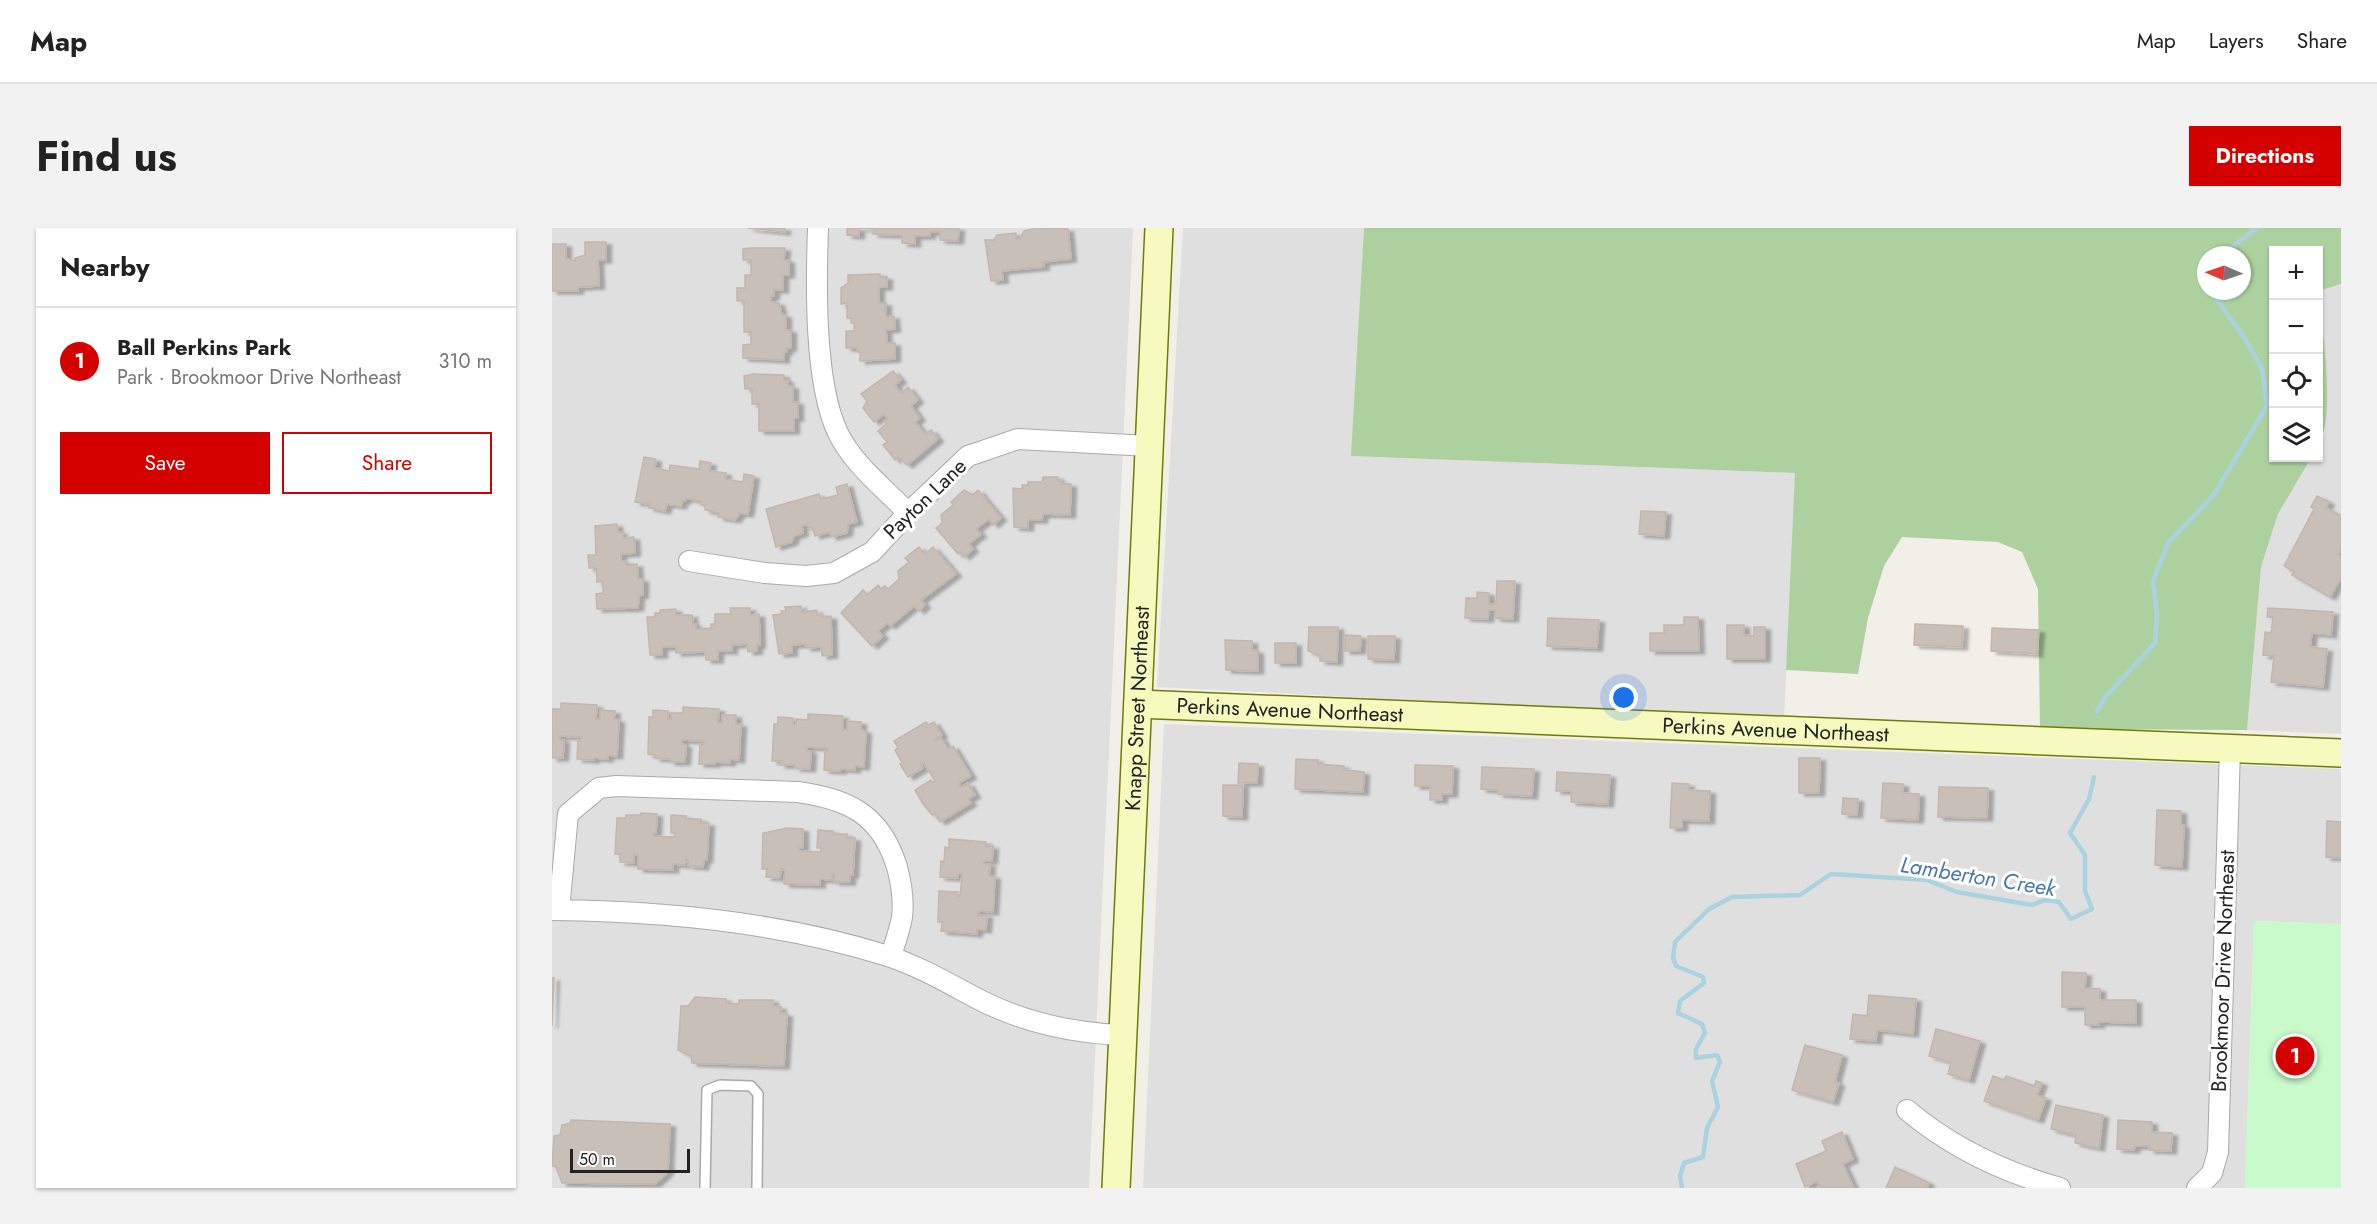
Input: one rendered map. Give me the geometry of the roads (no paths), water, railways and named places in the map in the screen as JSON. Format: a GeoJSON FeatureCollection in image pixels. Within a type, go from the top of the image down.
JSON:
{"type":"FeatureCollection","features":[{"type":"Feature","properties":{"kind":"street"},"geometry":{"type":"LineString","coordinates":[[818,228],[819,322],[830,414],[839,435],[857,461],[908,513]]}},
{"type":"Feature","properties":{"kind":"street","name":"Knapp Street Northeast"},"geometry":{"type":"LineString","coordinates":[[1116,1188],[1159,228]]}},
{"type":"Feature","properties":{"kind":"street","name":"Payton Lane"},"geometry":{"type":"LineString","coordinates":[[689,561],[781,574],[834,573],[872,552],[908,513],[968,456],[1018,439],[1149,446]]}},
{"type":"Feature","properties":{"kind":"street","name":"Perkins Avenue Northeast"},"geometry":{"type":"LineString","coordinates":[[1138,704],[2341,753]]}},
{"type":"Feature","properties":{"kind":"street","name":"Brookmoor Drive Northeast"},"geometry":{"type":"LineString","coordinates":[[2198,1187],[2211,1173],[2218,1152],[2230,749]]}},
{"type":"Feature","properties":{"kind":"street"},"geometry":{"type":"LineString","coordinates":[[891,957],[902,917],[900,878],[891,847],[876,824],[856,809],[828,796],[798,792],[598,788],[568,814],[556,910],[662,916],[753,925],[836,941],[891,957],[1010,1013],[1041,1024],[1098,1034],[1122,1035]]}},
{"type":"Feature","properties":{"kind":"street"},"geometry":{"type":"LineString","coordinates":[[1907,1110],[1930,1129],[1976,1157],[2007,1171],[2060,1188]]}},
{"type":"Feature","properties":{"kind":"lane"},"geometry":{"type":"LineString","coordinates":[[705,1188],[707,1090],[720,1085],[751,1086],[758,1094],[757,1188]]}},
{"type":"Feature","properties":{"kind":"waterway"},"geometry":{"type":"LineString","coordinates":[[2233,246],[2257,228]]}},
{"type":"Feature","properties":{"kind":"waterway"},"geometry":{"type":"LineString","coordinates":[[2097,711],[2106,696],[2155,643],[2157,615],[2153,581],[2168,543],[2213,496],[2267,406],[2262,369],[2246,340],[2217,300]]}},
{"type":"Feature","properties":{"kind":"waterway","name":"Lamberton Creek"},"geometry":{"type":"LineString","coordinates":[[1682,1188],[1680,1176],[1684,1163],[1703,1157],[1707,1128],[1718,1107],[1712,1081],[1720,1062],[1717,1055],[1696,1058],[1696,1049],[1705,1033],[1702,1024],[1678,1013],[1680,1001],[1704,983],[1703,977],[1676,966],[1673,958],[1675,942],[1709,909],[1732,897],[1800,895],[1831,874],[1927,880],[1957,892],[2032,905],[2045,900],[2059,902],[2071,919],[2092,909],[2085,891],[2085,855],[2070,833],[2089,799],[2094,777]]}},
{"type":"Feature","properties":{"kind":"place","name":"Ball Perkins Park"},"geometry":{"type":"Point","coordinates":[2295,1056]}}]}
